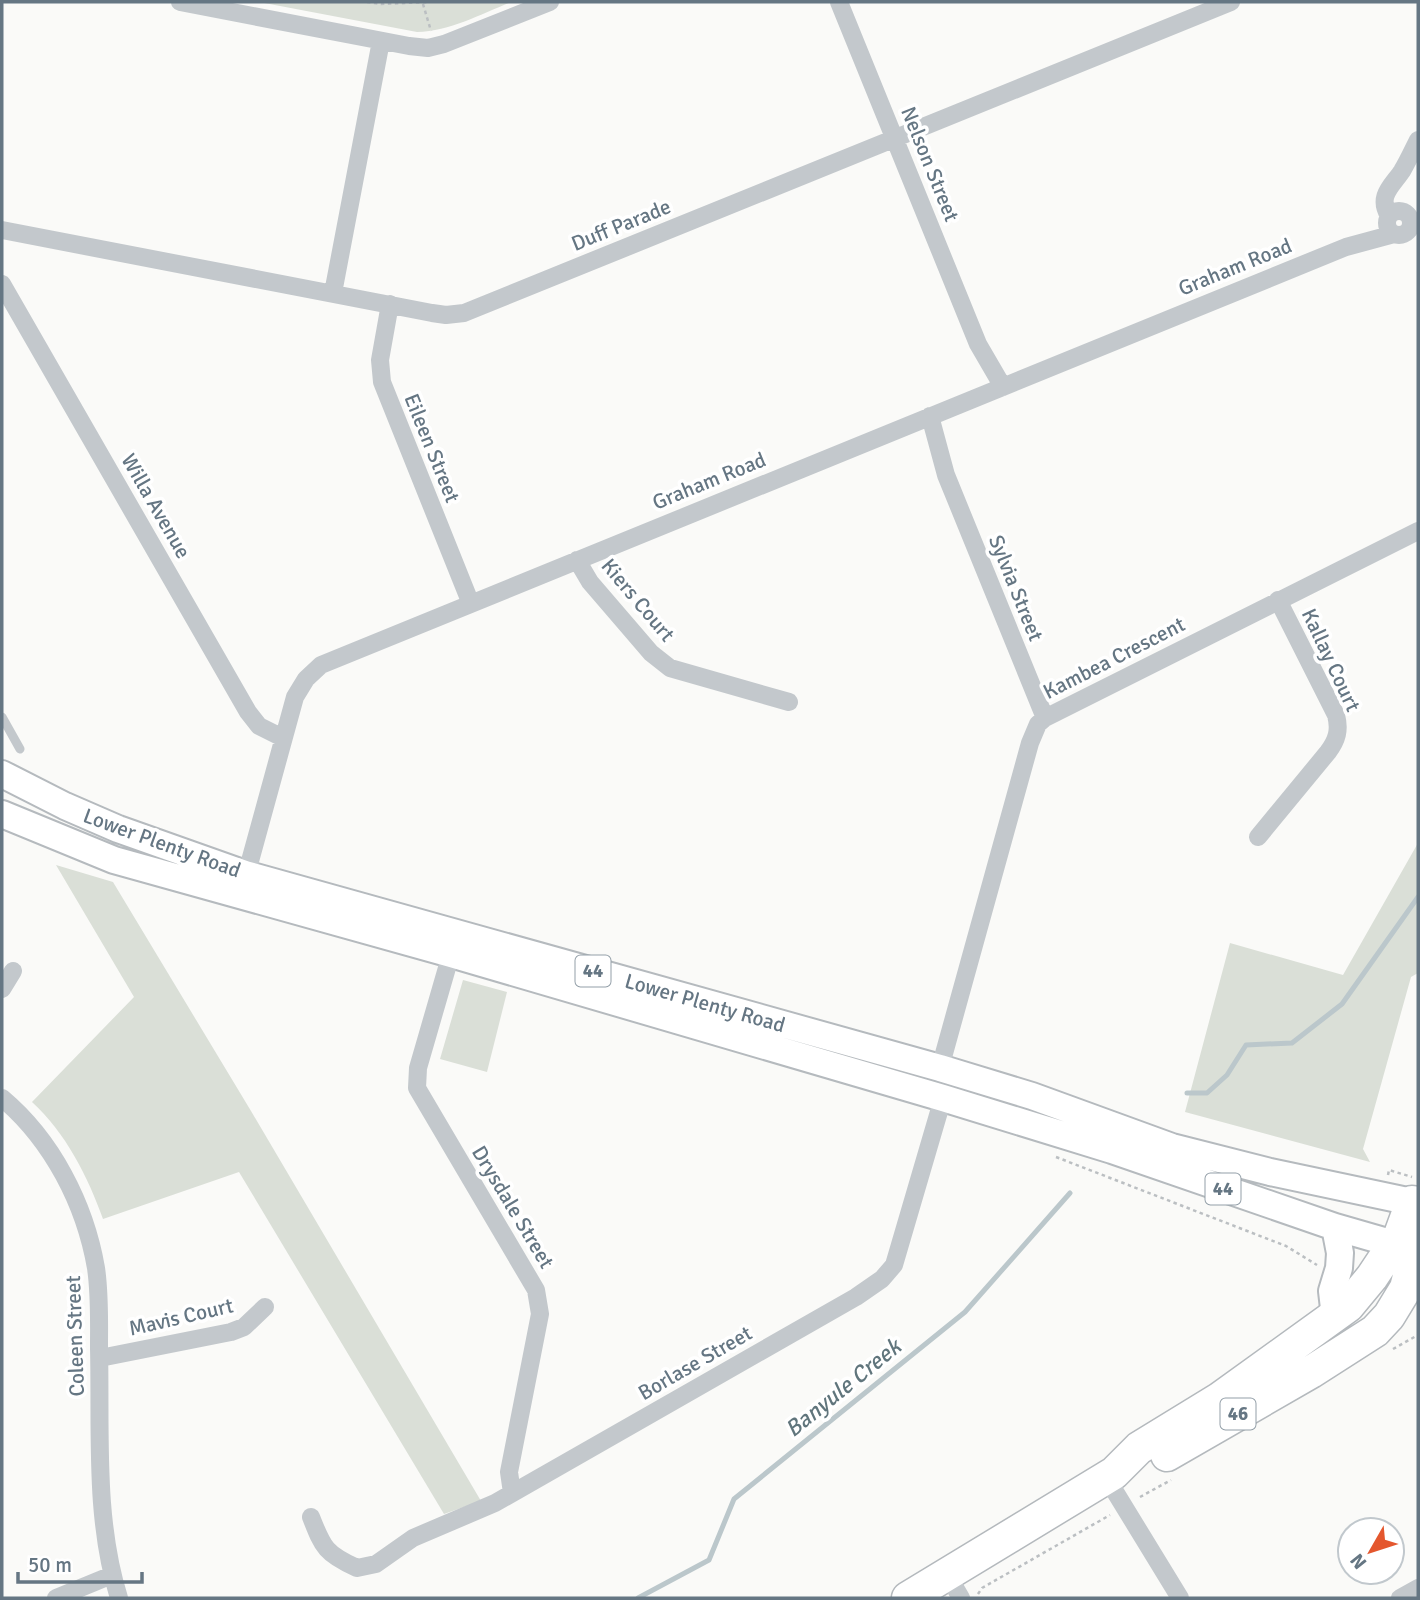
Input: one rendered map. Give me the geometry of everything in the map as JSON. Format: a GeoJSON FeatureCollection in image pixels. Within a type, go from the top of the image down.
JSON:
{"type":"FeatureCollection","features":[{"type":"Feature","properties":{"kind":"highway","name":"46"},"geometry":{"type":"LineString","coordinates":[[1412,1245],[1400,1235],[1416,1195]]}},
{"type":"Feature","properties":{"kind":"highway","name":"46"},"geometry":{"type":"LineString","coordinates":[[908,1598],[954,1586],[1110,1475],[1139,1448],[1219,1399],[1335,1317],[1412,1245]]}},
{"type":"Feature","properties":{"kind":"highway","name":"46"},"geometry":{"type":"LineString","coordinates":[[1358,1343],[1381,1326],[1395,1307],[1410,1278],[1412,1245]]}},
{"type":"Feature","properties":{"kind":"highway","name":"46"},"geometry":{"type":"LineString","coordinates":[[1110,1475],[1147,1467],[1418,1307]]}},
{"type":"Feature","properties":{"kind":"main road","name":"Lower Plenty Road"},"geometry":{"type":"LineString","coordinates":[[2,774],[65,806],[243,886],[451,954],[1112,1150],[1335,1227],[1412,1245]]}},
{"type":"Feature","properties":{"kind":"main road","name":"Lower Plenty Road"},"geometry":{"type":"LineString","coordinates":[[2,814],[114,860],[243,886],[940,1068],[1032,1096],[1172,1147],[1270,1172],[1416,1195]]}},
{"type":"Feature","properties":{"kind":"main road"},"geometry":{"type":"LineString","coordinates":[[1335,1227],[1340,1253],[1339,1268],[1332,1291],[1335,1317]]}},
{"type":"Feature","properties":{"kind":"street"},"geometry":{"type":"LineString","coordinates":[[180,2],[213,5],[420,48],[436,47],[550,2]]}},
{"type":"Feature","properties":{"kind":"street","name":"Nelson Street"},"geometry":{"type":"LineString","coordinates":[[839,2],[997,389]]}},
{"type":"Feature","properties":{"kind":"street","name":"Duff Parade"},"geometry":{"type":"LineString","coordinates":[[2,230],[446,315],[464,313],[1231,2]]}},
{"type":"Feature","properties":{"kind":"street"},"geometry":{"type":"LineString","coordinates":[[333,293],[381,41]]}},
{"type":"Feature","properties":{"kind":"street"},"geometry":{"type":"LineString","coordinates":[[1403,219],[1400,189],[1402,171],[1418,140]]}},
{"type":"Feature","properties":{"kind":"street","name":"Graham Road"},"geometry":{"type":"LineString","coordinates":[[243,886],[283,738],[300,688],[321,665],[1346,247],[1403,219]]}},
{"type":"Feature","properties":{"kind":"street","name":"Willa Avenue"},"geometry":{"type":"LineString","coordinates":[[2,284],[248,712],[259,726],[283,738]]}},
{"type":"Feature","properties":{"kind":"street","name":"Eileen Street"},"geometry":{"type":"LineString","coordinates":[[390,304],[380,360],[382,382],[471,604]]}},
{"type":"Feature","properties":{"kind":"street","name":"Sylvia Street"},"geometry":{"type":"LineString","coordinates":[[922,419],[1045,718]]}},
{"type":"Feature","properties":{"kind":"street","name":"Kambea Crescent"},"geometry":{"type":"LineString","coordinates":[[940,1068],[1030,743],[1038,724],[1045,718],[1418,531]]}},
{"type":"Feature","properties":{"kind":"street","name":"Kiers Court"},"geometry":{"type":"LineString","coordinates":[[577,560],[584,575],[642,643],[670,668],[789,702]]}},
{"type":"Feature","properties":{"kind":"street","name":"Kallay Court"},"geometry":{"type":"LineString","coordinates":[[1258,837],[1335,743],[1338,729],[1335,715],[1278,600]]}},
{"type":"Feature","properties":{"kind":"street","name":"Drysdale Street"},"geometry":{"type":"LineString","coordinates":[[451,954],[418,1068],[416,1088],[537,1290],[540,1301],[540,1314],[509,1472],[512,1493]]}},
{"type":"Feature","properties":{"kind":"street"},"geometry":{"type":"LineString","coordinates":[[2,989],[13,971]]}},
{"type":"Feature","properties":{"kind":"street","name":"Borlase Street"},"geometry":{"type":"LineString","coordinates":[[311,1517],[328,1553],[357,1568],[376,1564],[413,1538],[495,1503],[844,1304],[883,1279],[894,1265],[943,1098]]}},
{"type":"Feature","properties":{"kind":"street","name":"Coleen Street"},"geometry":{"type":"LineString","coordinates":[[5,1106],[45,1146],[59,1166],[83,1217],[96,1268],[99,1294],[102,1507],[112,1575],[119,1598]]}},
{"type":"Feature","properties":{"kind":"street","name":"Mavis Court"},"geometry":{"type":"LineString","coordinates":[[100,1358],[231,1332],[244,1327],[265,1307]]}},
{"type":"Feature","properties":{"kind":"street"},"geometry":{"type":"LineString","coordinates":[[1110,1475],[1180,1598]]}},
{"type":"Feature","properties":{"kind":"street"},"geometry":{"type":"LineString","coordinates":[[57,1598],[112,1575]]}},
{"type":"Feature","properties":{"kind":"street"},"geometry":{"type":"LineString","coordinates":[[1400,1598],[1418,1588]]}},
{"type":"Feature","properties":{"kind":"lane"},"geometry":{"type":"LineString","coordinates":[[2,717],[20,748]]}},
{"type":"Feature","properties":{"kind":"path"},"geometry":{"type":"LineString","coordinates":[[367,2],[430,2]]}},
{"type":"Feature","properties":{"kind":"path"},"geometry":{"type":"LineString","coordinates":[[424,4],[432,34]]}},
{"type":"Feature","properties":{"kind":"path"},"geometry":{"type":"LineString","coordinates":[[1045,1152],[1286,1246],[1321,1267]]}},
{"type":"Feature","properties":{"kind":"path"},"geometry":{"type":"LineString","coordinates":[[1389,1170],[1416,1195]]}},
{"type":"Feature","properties":{"kind":"shaded area"},"geometry":{"type":"Polygon","coordinates":[[[259,2],[511,2],[453,25],[417,32],[259,2]]]}},
{"type":"Feature","properties":{"kind":"shaded area"},"geometry":{"type":"Polygon","coordinates":[[[1418,843],[1418,973],[1411,977],[1363,1149],[1370,1162],[1185,1112],[1230,943],[1343,975],[1418,843]]]}},
{"type":"Feature","properties":{"kind":"shaded area"},"geometry":{"type":"Polygon","coordinates":[[[56,865],[113,882],[481,1501],[444,1514],[239,1172],[103,1219],[75,1156],[55,1127],[32,1102],[134,997],[56,865]]]}},
{"type":"Feature","properties":{"kind":"shaded area"},"geometry":{"type":"Polygon","coordinates":[[[463,980],[507,992],[487,1072],[440,1059],[463,980]]]}},
{"type":"Feature","properties":{"kind":"waterway","name":"Banyule Creek"},"geometry":{"type":"LineString","coordinates":[[1187,1093],[1207,1093],[1227,1075],[1246,1045],[1292,1043],[1342,1004],[1418,897]]}},
{"type":"Feature","properties":{"kind":"waterway","name":"Banyule Creek"},"geometry":{"type":"LineString","coordinates":[[638,1598],[709,1560],[734,1499],[965,1312],[1070,1193]]}}]}
